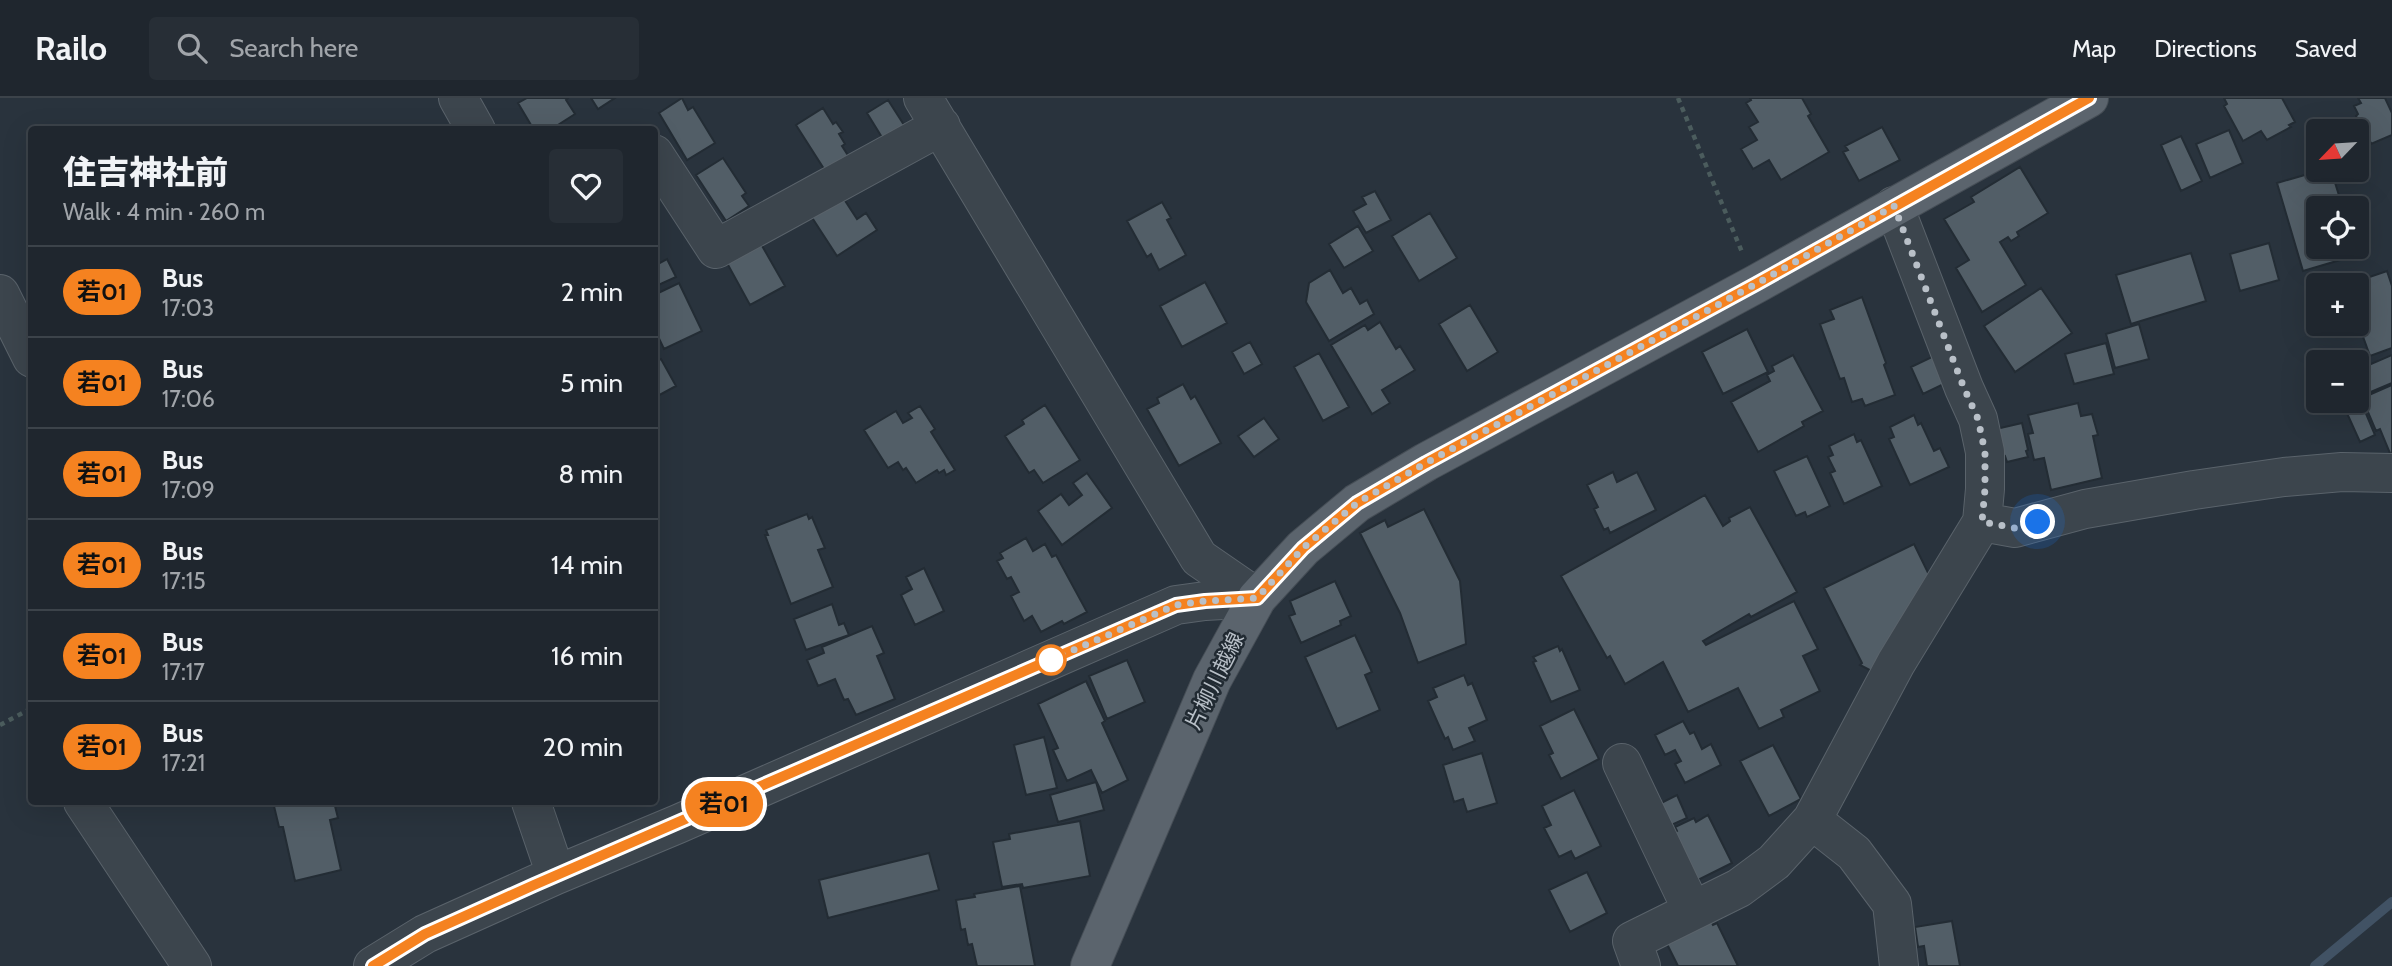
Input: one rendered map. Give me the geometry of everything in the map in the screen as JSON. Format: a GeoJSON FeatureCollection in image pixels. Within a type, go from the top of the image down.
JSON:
{"type":"FeatureCollection","features":[{"type":"Feature","properties":{"kind":"main road","name":"片柳川越線"},"geometry":{"type":"LineString","coordinates":[[1090,966],[1212,680],[1257,598],[1303,548],[1357,503],[1426,463],[1756,284],[2089,98]]}},
{"type":"Feature","properties":{"kind":"street"},"geometry":{"type":"LineString","coordinates":[[658,160],[716,249],[932,112],[1199,558],[1257,598]]}},
{"type":"Feature","properties":{"kind":"street"},"geometry":{"type":"LineString","coordinates":[[1641,966],[1632,941],[1739,888],[1774,862],[1812,820],[1896,663],[1982,522],[1985,452],[1978,419],[1894,206]]}},
{"type":"Feature","properties":{"kind":"street"},"geometry":{"type":"LineString","coordinates":[[0,294],[28,350]]}},
{"type":"Feature","properties":{"kind":"street"},"geometry":{"type":"LineString","coordinates":[[1982,522],[2015,528],[2085,509],[2194,490],[2342,472],[2392,473]]}},
{"type":"Feature","properties":{"kind":"street"},"geometry":{"type":"LineString","coordinates":[[373,966],[428,950],[556,875],[1176,605],[1257,598]]}},
{"type":"Feature","properties":{"kind":"street"},"geometry":{"type":"LineString","coordinates":[[1622,763],[1692,910]]}},
{"type":"Feature","properties":{"kind":"street"},"geometry":{"type":"LineString","coordinates":[[85,805],[192,966]]}},
{"type":"Feature","properties":{"kind":"street"},"geometry":{"type":"LineString","coordinates":[[532,805],[556,875]]}},
{"type":"Feature","properties":{"kind":"street"},"geometry":{"type":"LineString","coordinates":[[1812,820],[1854,853],[1892,904],[1899,966]]}},
{"type":"Feature","properties":{"kind":"path"},"geometry":{"type":"LineString","coordinates":[[1678,98],[1756,284]]}},
{"type":"Feature","properties":{"kind":"path"},"geometry":{"type":"LineString","coordinates":[[0,725],[28,710]]}},
{"type":"Feature","properties":{"kind":"building"},"geometry":{"type":"Polygon","coordinates":[[[527,98],[568,98],[566,100],[575,114],[556,126],[532,126],[518,103],[527,98]]]}},
{"type":"Feature","properties":{"kind":"building"},"geometry":{"type":"Polygon","coordinates":[[[591,98],[615,98],[598,109],[591,98]]]}},
{"type":"Feature","properties":{"kind":"building"},"geometry":{"type":"Polygon","coordinates":[[[682,98],[688,110],[693,107],[715,143],[687,160],[659,113],[682,98]]]}},
{"type":"Feature","properties":{"kind":"building"},"geometry":{"type":"Polygon","coordinates":[[[1750,98],[1802,98],[1811,114],[1808,116],[1829,152],[1781,180],[1769,160],[1753,169],[1741,149],[1757,140],[1749,127],[1758,122],[1746,103],[1750,98]]]}},
{"type":"Feature","properties":{"kind":"building"},"geometry":{"type":"Polygon","coordinates":[[[2224,98],[2282,98],[2295,122],[2267,140],[2261,131],[2243,141],[2224,106],[2227,104],[2224,98]]]}},
{"type":"Feature","properties":{"kind":"building"},"geometry":{"type":"Polygon","coordinates":[[[2358,98],[2385,98],[2392,113],[2392,135],[2371,144],[2370,119],[2357,119],[2356,116],[2358,114],[2354,106],[2361,103],[2358,98]]]}},
{"type":"Feature","properties":{"kind":"building"},"geometry":{"type":"Polygon","coordinates":[[[888,100],[904,125],[883,139],[867,113],[888,100]]]}},
{"type":"Feature","properties":{"kind":"building"},"geometry":{"type":"Polygon","coordinates":[[[823,108],[833,124],[836,122],[843,132],[839,134],[849,157],[826,172],[796,125],[823,108]]]}},
{"type":"Feature","properties":{"kind":"building"},"geometry":{"type":"Polygon","coordinates":[[[1882,127],[1900,160],[1859,181],[1843,152],[1848,150],[1845,146],[1882,127]]]}},
{"type":"Feature","properties":{"kind":"building"},"geometry":{"type":"Polygon","coordinates":[[[2229,130],[2243,163],[2210,178],[2196,144],[2229,130]]]}},
{"type":"Feature","properties":{"kind":"building"},"geometry":{"type":"Polygon","coordinates":[[[2181,136],[2202,181],[2181,191],[2161,145],[2181,136]]]}},
{"type":"Feature","properties":{"kind":"building"},"geometry":{"type":"Polygon","coordinates":[[[723,158],[746,193],[742,196],[749,206],[726,221],[696,175],[723,158]]]}},
{"type":"Feature","properties":{"kind":"building"},"geometry":{"type":"Polygon","coordinates":[[[2020,167],[2048,213],[2017,232],[2019,236],[2011,241],[2008,237],[2000,242],[2026,285],[1982,312],[1956,268],[1969,260],[1944,219],[1974,202],[1971,197],[2020,167]]]}},
{"type":"Feature","properties":{"kind":"building"},"geometry":{"type":"Polygon","coordinates":[[[2306,175],[2306,182],[2335,182],[2339,196],[2306,196],[2306,259],[2344,259],[2303,271],[2277,183],[2306,175]]]}},
{"type":"Feature","properties":{"kind":"building"},"geometry":{"type":"Polygon","coordinates":[[[1375,191],[1391,220],[1366,233],[1353,211],[1366,204],[1362,197],[1375,191]]]}},
{"type":"Feature","properties":{"kind":"building"},"geometry":{"type":"Polygon","coordinates":[[[842,196],[857,219],[866,213],[877,230],[837,256],[811,216],[842,196]]]}},
{"type":"Feature","properties":{"kind":"building"},"geometry":{"type":"Polygon","coordinates":[[[1162,202],[1171,218],[1167,220],[1186,255],[1159,270],[1151,254],[1147,257],[1127,221],[1162,202]]]}},
{"type":"Feature","properties":{"kind":"building"},"geometry":{"type":"Polygon","coordinates":[[[1430,213],[1457,258],[1419,281],[1392,236],[1430,213]]]}},
{"type":"Feature","properties":{"kind":"building"},"geometry":{"type":"Polygon","coordinates":[[[1358,226],[1373,251],[1344,268],[1329,244],[1358,226]]]}},
{"type":"Feature","properties":{"kind":"building"},"geometry":{"type":"Polygon","coordinates":[[[2269,243],[2279,280],[2240,291],[2230,254],[2269,243]]]}},
{"type":"Feature","properties":{"kind":"building"},"geometry":{"type":"Polygon","coordinates":[[[761,244],[785,286],[750,305],[727,263],[761,244]]]}},
{"type":"Feature","properties":{"kind":"building"},"geometry":{"type":"Polygon","coordinates":[[[2191,253],[2206,301],[2131,324],[2116,275],[2191,253]]]}},
{"type":"Feature","properties":{"kind":"building"},"geometry":{"type":"Polygon","coordinates":[[[667,259],[676,277],[658,285],[658,264],[667,259]]]}},
{"type":"Feature","properties":{"kind":"building"},"geometry":{"type":"Polygon","coordinates":[[[1330,270],[1343,293],[1351,288],[1360,304],[1367,300],[1374,314],[1329,341],[1306,302],[1309,283],[1330,270]]]}},
{"type":"Feature","properties":{"kind":"building"},"geometry":{"type":"Polygon","coordinates":[[[2387,271],[2392,286],[2392,348],[2370,356],[2363,336],[2369,336],[2369,277],[2387,271]]]}},
{"type":"Feature","properties":{"kind":"building"},"geometry":{"type":"Polygon","coordinates":[[[1205,282],[1227,323],[1182,347],[1160,306],[1205,282]]]}},
{"type":"Feature","properties":{"kind":"building"},"geometry":{"type":"Polygon","coordinates":[[[679,283],[702,331],[664,349],[658,336],[658,293],[679,283]]]}},
{"type":"Feature","properties":{"kind":"building"},"geometry":{"type":"Polygon","coordinates":[[[2041,288],[2072,333],[2015,372],[1984,326],[2041,288]]]}},
{"type":"Feature","properties":{"kind":"building"},"geometry":{"type":"Polygon","coordinates":[[[1862,297],[1895,395],[1865,406],[1862,399],[1852,402],[1844,378],[1840,379],[1820,324],[1834,319],[1830,310],[1862,297]]]}},
{"type":"Feature","properties":{"kind":"building"},"geometry":{"type":"Polygon","coordinates":[[[1470,305],[1498,352],[1467,371],[1439,324],[1470,305]]]}},
{"type":"Feature","properties":{"kind":"building"},"geometry":{"type":"Polygon","coordinates":[[[1380,322],[1396,349],[1400,346],[1415,370],[1382,390],[1390,403],[1372,414],[1331,345],[1365,325],[1368,330],[1380,322]]]}},
{"type":"Feature","properties":{"kind":"building"},"geometry":{"type":"Polygon","coordinates":[[[2139,324],[2149,359],[2115,368],[2106,334],[2139,324]]]}},
{"type":"Feature","properties":{"kind":"building"},"geometry":{"type":"Polygon","coordinates":[[[1747,329],[1768,372],[1723,394],[1702,352],[1747,329]]]}},
{"type":"Feature","properties":{"kind":"building"},"geometry":{"type":"Polygon","coordinates":[[[1250,342],[1262,364],[1244,374],[1232,352],[1250,342]]]}},
{"type":"Feature","properties":{"kind":"building"},"geometry":{"type":"Polygon","coordinates":[[[2106,343],[2114,374],[2074,384],[2065,354],[2106,343]]]}},
{"type":"Feature","properties":{"kind":"building"},"geometry":{"type":"Polygon","coordinates":[[[1319,353],[1349,407],[1323,421],[1294,367],[1319,353]]]}},
{"type":"Feature","properties":{"kind":"building"},"geometry":{"type":"Polygon","coordinates":[[[1793,355],[1823,411],[1802,422],[1804,426],[1758,452],[1731,402],[1770,381],[1767,375],[1774,371],[1772,366],[1793,355]]]}},
{"type":"Feature","properties":{"kind":"building"},"geometry":{"type":"Polygon","coordinates":[[[1936,355],[1948,382],[1923,394],[1911,367],[1936,355]]]}},
{"type":"Feature","properties":{"kind":"building"},"geometry":{"type":"Polygon","coordinates":[[[2392,355],[2392,383],[2369,393],[2369,365],[2392,355]]]}},
{"type":"Feature","properties":{"kind":"building"},"geometry":{"type":"Polygon","coordinates":[[[661,359],[676,386],[658,396],[658,360],[661,359]]]}},
{"type":"Feature","properties":{"kind":"building"},"geometry":{"type":"Polygon","coordinates":[[[1183,384],[1191,399],[1195,396],[1221,443],[1179,466],[1147,409],[1159,403],[1157,398],[1183,384]]]}},
{"type":"Feature","properties":{"kind":"building"},"geometry":{"type":"Polygon","coordinates":[[[2392,385],[2392,458],[2380,429],[2376,431],[2368,413],[2369,395],[2392,385]]]}},
{"type":"Feature","properties":{"kind":"building"},"geometry":{"type":"Polygon","coordinates":[[[2078,403],[2081,416],[2092,414],[2098,435],[2093,436],[2102,478],[2051,490],[2044,458],[2034,460],[2028,434],[2033,433],[2028,415],[2078,403]]]}},
{"type":"Feature","properties":{"kind":"building"},"geometry":{"type":"Polygon","coordinates":[[[1045,405],[1080,460],[1043,483],[1034,470],[1029,473],[1005,436],[1024,424],[1022,420],[1045,405]]]}},
{"type":"Feature","properties":{"kind":"building"},"geometry":{"type":"Polygon","coordinates":[[[920,406],[935,429],[931,432],[955,470],[946,475],[944,470],[939,473],[937,470],[916,483],[906,468],[903,470],[898,462],[888,468],[864,430],[896,411],[903,423],[912,418],[908,413],[920,406]]]}},
{"type":"Feature","properties":{"kind":"building"},"geometry":{"type":"Polygon","coordinates":[[[2347,413],[2366,413],[2375,435],[2360,442],[2347,413]]]}},
{"type":"Feature","properties":{"kind":"building"},"geometry":{"type":"Polygon","coordinates":[[[1914,415],[1918,425],[1921,423],[1934,451],[1940,448],[1949,467],[1910,485],[1889,439],[1894,437],[1890,427],[1914,415]]]}},
{"type":"Feature","properties":{"kind":"building"},"geometry":{"type":"Polygon","coordinates":[[[1264,418],[1279,439],[1254,457],[1238,436],[1264,418]]]}},
{"type":"Feature","properties":{"kind":"building"},"geometry":{"type":"Polygon","coordinates":[[[2022,423],[2028,457],[2007,462],[2005,456],[2002,457],[1996,429],[2022,423]]]}},
{"type":"Feature","properties":{"kind":"building"},"geometry":{"type":"Polygon","coordinates":[[[1854,434],[1857,442],[1861,440],[1882,486],[1844,504],[1830,473],[1835,471],[1828,457],[1833,455],[1829,446],[1854,434]]]}},
{"type":"Feature","properties":{"kind":"building"},"geometry":{"type":"Polygon","coordinates":[[[1807,456],[1830,506],[1807,517],[1805,512],[1796,516],[1774,471],[1807,456]]]}},
{"type":"Feature","properties":{"kind":"building"},"geometry":{"type":"Polygon","coordinates":[[[1613,472],[1617,482],[1637,472],[1656,510],[1610,533],[1608,528],[1604,530],[1594,509],[1598,507],[1587,485],[1613,472]]]}},
{"type":"Feature","properties":{"kind":"building"},"geometry":{"type":"Polygon","coordinates":[[[1087,473],[1112,508],[1062,545],[1038,511],[1061,494],[1069,505],[1082,495],[1073,483],[1087,473]]]}},
{"type":"Feature","properties":{"kind":"building"},"geometry":{"type":"Polygon","coordinates":[[[1705,495],[1723,526],[1730,521],[1729,518],[1750,507],[1797,592],[1751,617],[1749,614],[1703,641],[1706,645],[1794,601],[1818,649],[1803,656],[1820,691],[1781,710],[1784,717],[1759,729],[1738,688],[1688,712],[1663,662],[1625,684],[1610,656],[1607,658],[1561,576],[1705,495]]]}},
{"type":"Feature","properties":{"kind":"building"},"geometry":{"type":"Polygon","coordinates":[[[1424,509],[1460,581],[1466,644],[1418,663],[1400,613],[1360,533],[1385,520],[1388,527],[1424,509]]]}},
{"type":"Feature","properties":{"kind":"building"},"geometry":{"type":"Polygon","coordinates":[[[807,514],[809,519],[812,517],[825,548],[818,550],[833,587],[791,604],[765,535],[768,535],[766,530],[807,514]]]}},
{"type":"Feature","properties":{"kind":"building"},"geometry":{"type":"Polygon","coordinates":[[[1026,538],[1033,551],[1045,544],[1052,557],[1056,555],[1087,612],[1041,632],[1032,616],[1024,621],[1011,596],[1019,592],[1011,577],[1007,579],[997,561],[1003,558],[1000,553],[1026,538]]]}},
{"type":"Feature","properties":{"kind":"building"},"geometry":{"type":"Polygon","coordinates":[[[1914,544],[1934,585],[1883,677],[1860,665],[1862,663],[1824,588],[1914,544]]]}},
{"type":"Feature","properties":{"kind":"building"},"geometry":{"type":"Polygon","coordinates":[[[924,568],[944,611],[915,625],[901,595],[912,589],[906,577],[924,568]]]}},
{"type":"Feature","properties":{"kind":"building"},"geometry":{"type":"Polygon","coordinates":[[[1335,581],[1351,616],[1340,621],[1341,625],[1301,643],[1289,616],[1295,614],[1290,601],[1335,581]]]}},
{"type":"Feature","properties":{"kind":"building"},"geometry":{"type":"Polygon","coordinates":[[[832,604],[839,625],[844,623],[849,635],[806,650],[794,619],[832,604]]]}},
{"type":"Feature","properties":{"kind":"building"},"geometry":{"type":"Polygon","coordinates":[[[872,626],[884,653],[877,656],[895,699],[856,715],[848,699],[844,700],[835,679],[818,686],[807,660],[824,653],[822,647],[872,626]]]}},
{"type":"Feature","properties":{"kind":"building"},"geometry":{"type":"Polygon","coordinates":[[[1355,635],[1372,672],[1365,675],[1380,710],[1337,729],[1305,657],[1355,635]]]}},
{"type":"Feature","properties":{"kind":"building"},"geometry":{"type":"Polygon","coordinates":[[[1558,646],[1560,651],[1562,649],[1580,690],[1551,702],[1533,657],[1558,646]]]}},
{"type":"Feature","properties":{"kind":"building"},"geometry":{"type":"Polygon","coordinates":[[[1127,660],[1145,702],[1107,719],[1089,676],[1127,660]]]}},
{"type":"Feature","properties":{"kind":"building"},"geometry":{"type":"Polygon","coordinates":[[[1464,675],[1468,685],[1472,683],[1487,720],[1469,728],[1475,741],[1453,750],[1448,737],[1445,739],[1428,701],[1437,697],[1433,688],[1464,675]]]}},
{"type":"Feature","properties":{"kind":"building"},"geometry":{"type":"Polygon","coordinates":[[[1086,681],[1128,780],[1102,793],[1091,770],[1067,781],[1053,750],[1058,748],[1038,704],[1086,681]]]}},
{"type":"Feature","properties":{"kind":"building"},"geometry":{"type":"Polygon","coordinates":[[[1574,709],[1599,759],[1561,779],[1549,755],[1553,753],[1540,726],[1574,709]]]}},
{"type":"Feature","properties":{"kind":"building"},"geometry":{"type":"Polygon","coordinates":[[[1683,721],[1690,734],[1694,732],[1702,749],[1711,744],[1721,765],[1685,783],[1675,764],[1681,761],[1675,750],[1665,755],[1655,735],[1683,721]]]}},
{"type":"Feature","properties":{"kind":"building"},"geometry":{"type":"Polygon","coordinates":[[[1044,737],[1057,788],[1026,795],[1014,745],[1044,737]]]}},
{"type":"Feature","properties":{"kind":"building"},"geometry":{"type":"Polygon","coordinates":[[[1773,745],[1801,799],[1769,816],[1740,761],[1773,745]]]}},
{"type":"Feature","properties":{"kind":"building"},"geometry":{"type":"Polygon","coordinates":[[[1482,753],[1497,803],[1467,812],[1463,799],[1454,802],[1443,765],[1482,753]]]}},
{"type":"Feature","properties":{"kind":"building"},"geometry":{"type":"Polygon","coordinates":[[[1096,782],[1104,810],[1058,822],[1050,795],[1096,782]]]}},
{"type":"Feature","properties":{"kind":"building"},"geometry":{"type":"Polygon","coordinates":[[[1574,790],[1601,846],[1575,859],[1571,851],[1559,857],[1544,828],[1551,825],[1542,806],[1574,790]]]}},
{"type":"Feature","properties":{"kind":"building"},"geometry":{"type":"Polygon","coordinates":[[[1677,795],[1687,818],[1667,827],[1657,805],[1677,795]]]}},
{"type":"Feature","properties":{"kind":"building"},"geometry":{"type":"Polygon","coordinates":[[[274,805],[335,805],[338,818],[330,820],[341,870],[295,881],[283,827],[279,827],[274,805]]]}},
{"type":"Feature","properties":{"kind":"building"},"geometry":{"type":"Polygon","coordinates":[[[1708,815],[1732,863],[1696,881],[1673,834],[1677,831],[1675,827],[1694,818],[1696,822],[1708,815]]]}},
{"type":"Feature","properties":{"kind":"building"},"geometry":{"type":"Polygon","coordinates":[[[1080,821],[1090,876],[1023,888],[1022,884],[1002,887],[993,842],[1010,839],[1009,834],[1080,821]]]}},
{"type":"Feature","properties":{"kind":"building"},"geometry":{"type":"Polygon","coordinates":[[[929,853],[939,890],[828,918],[819,880],[929,853]]]}},
{"type":"Feature","properties":{"kind":"building"},"geometry":{"type":"Polygon","coordinates":[[[1587,872],[1607,913],[1570,932],[1549,890],[1587,872]]]}},
{"type":"Feature","properties":{"kind":"building"},"geometry":{"type":"Polygon","coordinates":[[[1020,886],[1035,966],[977,966],[972,944],[968,945],[965,929],[961,930],[956,900],[1020,886]]]}},
{"type":"Feature","properties":{"kind":"building"},"geometry":{"type":"Polygon","coordinates":[[[1711,921],[1713,925],[1717,923],[1738,966],[1678,966],[1666,942],[1711,921]]]}},
{"type":"Feature","properties":{"kind":"building"},"geometry":{"type":"Polygon","coordinates":[[[1952,921],[1960,966],[1927,966],[1924,946],[1918,947],[1915,927],[1952,921]]]}},
{"type":"Feature","properties":{"kind":"waterway"},"geometry":{"type":"LineString","coordinates":[[2315,966],[2392,902]]}},
{"type":"Feature","properties":{"kind":"bus line","name":"若01"},"geometry":{"type":"LineString","coordinates":[[373,966],[425,934],[1176,605],[1257,598],[1303,548],[1357,503],[2089,98]]}},
{"type":"Feature","properties":{"kind":"route"},"geometry":{"type":"LineString","coordinates":[[1051,660],[1176,605],[1257,598],[1303,548],[1357,503],[1894,206],[1978,419],[1985,452],[1982,522],[2015,528],[2038,522]]}}]}
